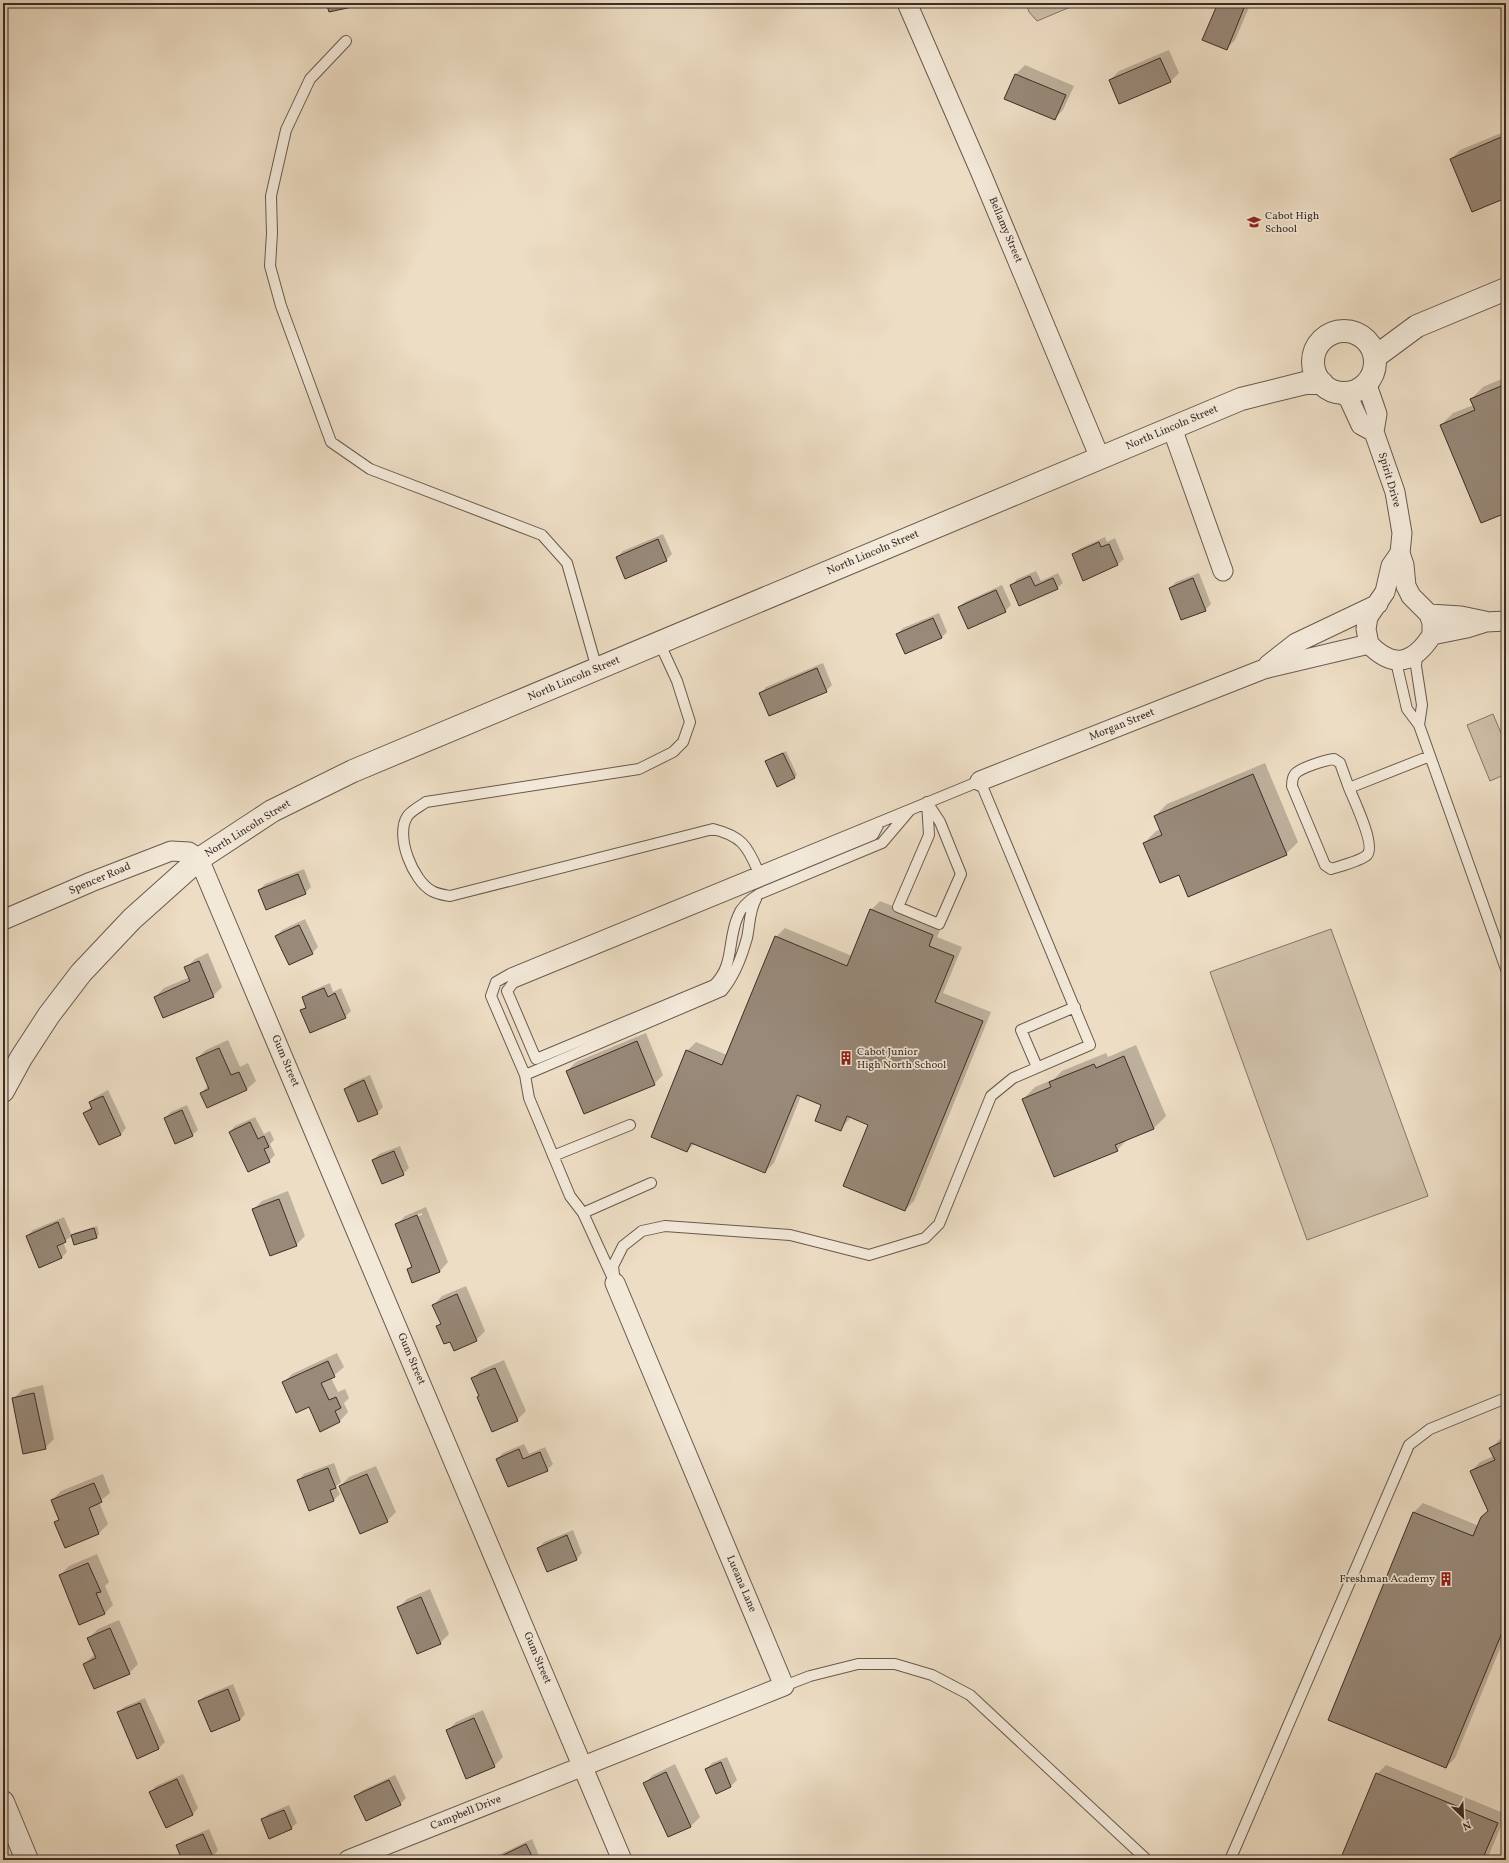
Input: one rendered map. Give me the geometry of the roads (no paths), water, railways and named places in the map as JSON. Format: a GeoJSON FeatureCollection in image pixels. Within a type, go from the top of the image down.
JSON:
{"type":"FeatureCollection","features":[{"type":"Feature","properties":{"kind":"street","name":"Bellamy Street"},"geometry":{"type":"LineString","coordinates":[[907,3],[981,173],[1100,458]]}},
{"type":"Feature","properties":{"kind":"street"},"geometry":{"type":"LineString","coordinates":[[1372,350],[1417,326],[1506,289]]}},
{"type":"Feature","properties":{"kind":"street"},"geometry":{"type":"LineString","coordinates":[[1341,331],[1352,331],[1362,336],[1372,350],[1376,365],[1369,380],[1357,390],[1341,392],[1330,389],[1318,374],[1313,358],[1318,344],[1324,338],[1341,331]]}},
{"type":"Feature","properties":{"kind":"street","name":"North Lincoln Street"},"geometry":{"type":"LineString","coordinates":[[3,1091],[21,1058],[49,1015],[81,973],[132,919],[199,859],[272,811],[354,771],[659,642],[1241,399],[1305,383],[1318,374]]}},
{"type":"Feature","properties":{"kind":"street","name":"Spirit Drive"},"geometry":{"type":"LineString","coordinates":[[1369,380],[1368,388],[1377,414],[1374,432],[1395,492],[1402,533],[1400,553],[1404,565],[1406,586],[1411,596],[1429,614]]}},
{"type":"Feature","properties":{"kind":"street"},"geometry":{"type":"LineString","coordinates":[[1341,392],[1349,399],[1361,425],[1374,432]]}},
{"type":"Feature","properties":{"kind":"street"},"geometry":{"type":"LineString","coordinates":[[1172,428],[1223,571]]}},
{"type":"Feature","properties":{"kind":"street","name":"Spirit Drive"},"geometry":{"type":"LineString","coordinates":[[1369,644],[1366,628],[1368,617],[1379,603],[1385,592],[1391,566],[1400,553]]}},
{"type":"Feature","properties":{"kind":"street","name":"Morgan Street"},"geometry":{"type":"LineString","coordinates":[[1264,669],[1296,643],[1379,603],[1392,595],[1411,596]]}},
{"type":"Feature","properties":{"kind":"street"},"geometry":{"type":"LineString","coordinates":[[1369,644],[1380,654],[1392,659],[1401,660],[1417,654],[1432,635],[1432,623],[1429,614],[1461,616],[1486,622]]}},
{"type":"Feature","properties":{"kind":"street"},"geometry":{"type":"LineString","coordinates":[[1432,635],[1467,628],[1486,622],[1506,621]]}},
{"type":"Feature","properties":{"kind":"street","name":"Morgan Street"},"geometry":{"type":"LineString","coordinates":[[980,781],[1264,669],[1369,644]]}},
{"type":"Feature","properties":{"kind":"street","name":"Spencer Road"},"geometry":{"type":"LineString","coordinates":[[3,920],[98,879],[171,851],[189,852],[199,859]]}},
{"type":"Feature","properties":{"kind":"street","name":"Gum Street"},"geometry":{"type":"LineString","coordinates":[[199,859],[622,1860]]}},
{"type":"Feature","properties":{"kind":"street","name":"Lueana Lane"},"geometry":{"type":"LineString","coordinates":[[615,1283],[784,1686]]}},
{"type":"Feature","properties":{"kind":"street"},"geometry":{"type":"LineString","coordinates":[[583,1766],[784,1686]]}},
{"type":"Feature","properties":{"kind":"street","name":"Campbell Drive"},"geometry":{"type":"LineString","coordinates":[[348,1860],[583,1766]]}},
{"type":"Feature","properties":{"kind":"street"},"geometry":{"type":"LineString","coordinates":[[3,1802],[27,1860]]}},
{"type":"Feature","properties":{"kind":"lane"},"geometry":{"type":"LineString","coordinates":[[346,40],[310,79],[286,130],[270,196],[272,234],[270,266],[281,306],[332,442],[370,469],[542,535],[567,563],[597,669]]}},
{"type":"Feature","properties":{"kind":"lane"},"geometry":{"type":"LineString","coordinates":[[659,642],[677,681],[690,722],[683,742],[673,752],[639,769],[426,802],[407,816],[403,831],[403,845],[417,877],[432,891],[450,896],[713,829],[731,834],[749,850],[758,871]]}},
{"type":"Feature","properties":{"kind":"lane"},"geometry":{"type":"LineString","coordinates":[[1417,654],[1416,666],[1422,705],[1419,725]]}},
{"type":"Feature","properties":{"kind":"lane"},"geometry":{"type":"LineString","coordinates":[[1392,659],[1397,666],[1407,709],[1419,725],[1506,969]]}},
{"type":"Feature","properties":{"kind":"lane"},"geometry":{"type":"LineString","coordinates":[[1349,788],[1430,756]]}},
{"type":"Feature","properties":{"kind":"lane"},"geometry":{"type":"LineString","coordinates":[[1334,759],[1340,763],[1349,788],[1369,841],[1370,851],[1366,856],[1332,869],[1325,865],[1292,786],[1292,780],[1296,773],[1326,760],[1334,759]]}},
{"type":"Feature","properties":{"kind":"lane"},"geometry":{"type":"LineString","coordinates":[[980,781],[1090,1045],[1013,1078],[991,1096],[939,1224],[925,1238],[869,1255],[790,1235],[665,1226],[642,1231],[623,1246],[613,1266],[615,1283],[583,1213],[570,1196],[529,1098],[525,1075],[491,996],[496,982],[510,974],[758,871],[980,781]]}},
{"type":"Feature","properties":{"kind":"lane"},"geometry":{"type":"LineString","coordinates":[[927,802],[940,822],[961,874],[939,924],[898,907],[929,835],[927,802]]}},
{"type":"Feature","properties":{"kind":"lane"},"geometry":{"type":"LineString","coordinates":[[880,822],[873,835],[513,983],[507,990],[536,1059],[714,985],[722,977],[727,967],[738,915],[750,900],[759,894],[882,843],[911,809]]}},
{"type":"Feature","properties":{"kind":"lane"},"geometry":{"type":"LineString","coordinates":[[525,1075],[722,991],[730,982],[747,937],[752,906],[759,894]]}},
{"type":"Feature","properties":{"kind":"lane"},"geometry":{"type":"LineString","coordinates":[[1037,1067],[1021,1030],[1075,1007]]}},
{"type":"Feature","properties":{"kind":"lane"},"geometry":{"type":"LineString","coordinates":[[553,1156],[630,1125]]}},
{"type":"Feature","properties":{"kind":"lane"},"geometry":{"type":"LineString","coordinates":[[583,1213],[651,1183]]}},
{"type":"Feature","properties":{"kind":"lane"},"geometry":{"type":"LineString","coordinates":[[1230,1860],[1409,1445],[1430,1429],[1506,1398]]}},
{"type":"Feature","properties":{"kind":"lane"},"geometry":{"type":"LineString","coordinates":[[784,1686],[810,1676],[858,1664],[895,1664],[932,1675],[970,1695],[1147,1860]]}},
{"type":"Feature","properties":{"kind":"place","name":"Cabot High School"},"geometry":{"type":"Point","coordinates":[1254,222]}},
{"type":"Feature","properties":{"kind":"place","name":"Cabot Junior High North School"},"geometry":{"type":"Point","coordinates":[846,1058]}},
{"type":"Feature","properties":{"kind":"place","name":"Freshman Academy"},"geometry":{"type":"Point","coordinates":[1446,1579]}}]}
